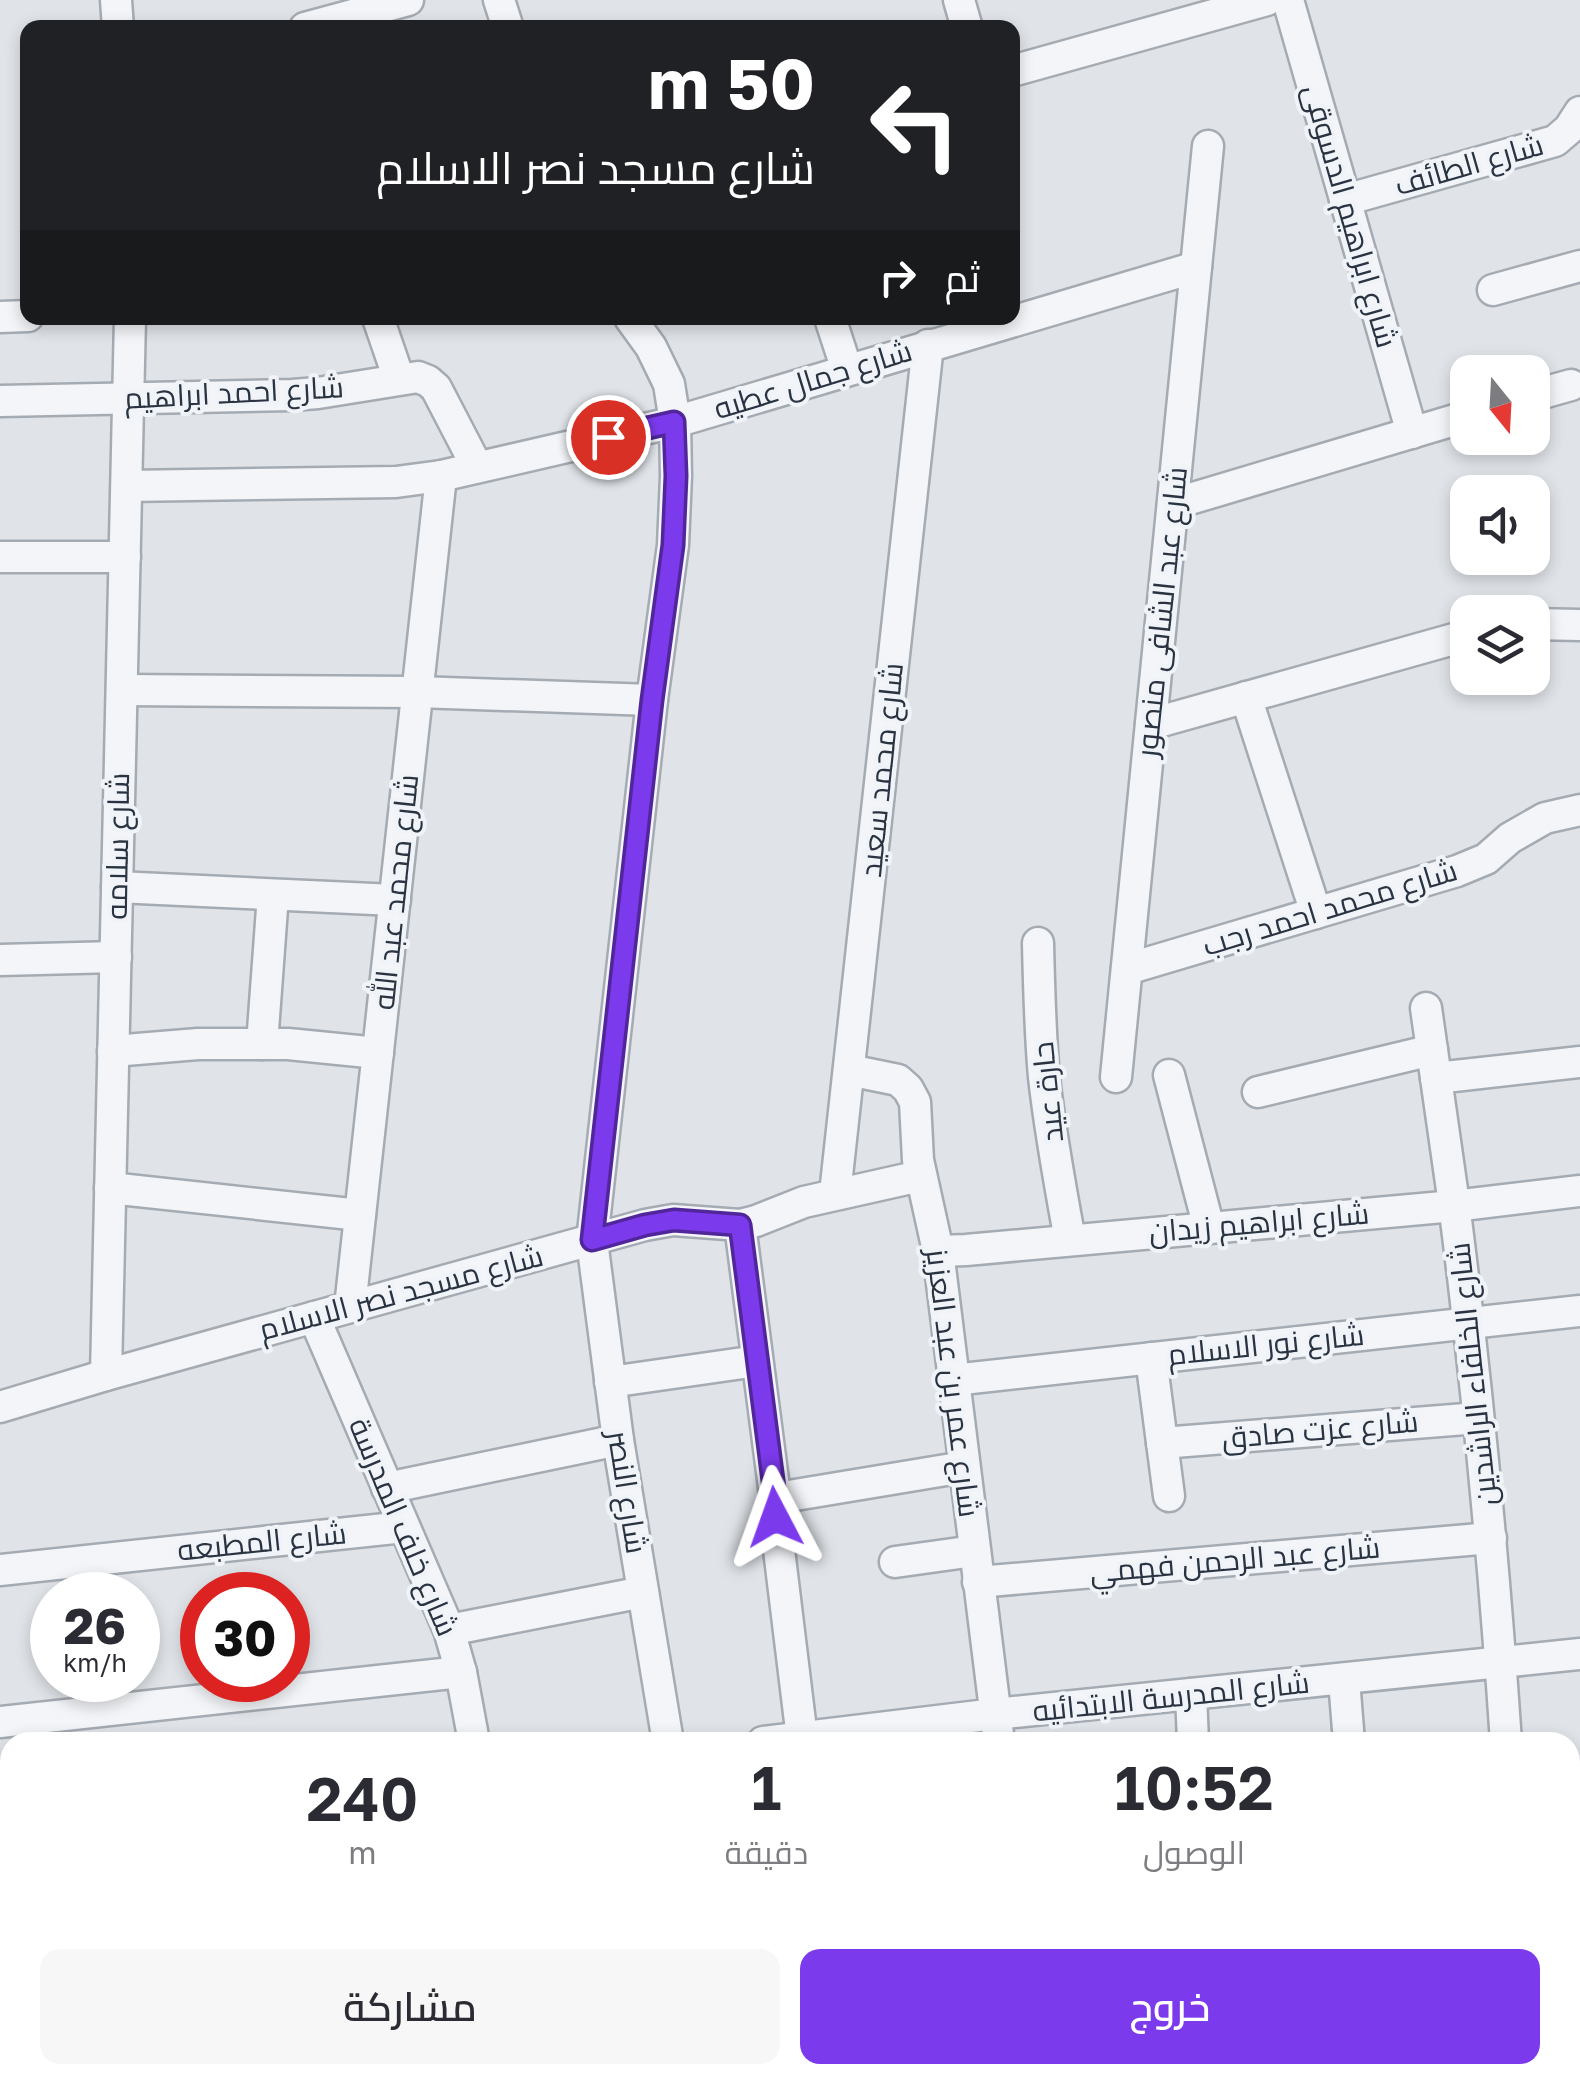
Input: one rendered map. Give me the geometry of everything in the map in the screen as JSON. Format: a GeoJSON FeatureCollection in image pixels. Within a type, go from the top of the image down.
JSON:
{"type":"FeatureCollection","features":[{"type":"Feature","properties":{"kind":"street"},"geometry":{"type":"LineString","coordinates":[[334,20],[408,0]]}},
{"type":"Feature","properties":{"kind":"street"},"geometry":{"type":"LineString","coordinates":[[1020,69],[1267,0]]}},
{"type":"Feature","properties":{"kind":"street","name":"شارع ابراهيم الدسوقى"},"geometry":{"type":"LineString","coordinates":[[1288,0],[1412,432]]}},
{"type":"Feature","properties":{"kind":"street","name":"شارع الطائف"},"geometry":{"type":"LineString","coordinates":[[1345,200],[1555,141],[1570,129],[1580,112]]}},
{"type":"Feature","properties":{"kind":"street","name":"شارع عبد الشافى منصور"},"geometry":{"type":"LineString","coordinates":[[1116,1077],[1208,146]]}},
{"type":"Feature","properties":{"kind":"street"},"geometry":{"type":"LineString","coordinates":[[1493,290],[1580,266]]}},
{"type":"Feature","properties":{"kind":"street","name":"شارع جمال عطيه"},"geometry":{"type":"LineString","coordinates":[[1020,318],[1196,267]]}},
{"type":"Feature","properties":{"kind":"street","name":"شارع سلامه"},"geometry":{"type":"LineString","coordinates":[[106,1375],[130,325]]}},
{"type":"Feature","properties":{"kind":"street"},"geometry":{"type":"LineString","coordinates":[[380,325],[399,380],[418,377],[436,388],[477,467]]}},
{"type":"Feature","properties":{"kind":"street","name":"شارع النصر"},"geometry":{"type":"LineString","coordinates":[[635,325],[651,346],[669,384],[676,476],[673,545],[592,1240],[618,1440],[666,1732]]}},
{"type":"Feature","properties":{"kind":"street"},"geometry":{"type":"LineString","coordinates":[[832,325],[847,370]]}},
{"type":"Feature","properties":{"kind":"street","name":"شارع جمال عطيه"},"geometry":{"type":"LineString","coordinates":[[126,486],[396,482],[441,476],[674,422],[997,325]]}},
{"type":"Feature","properties":{"kind":"street","name":"شارع محمد سعيد"},"geometry":{"type":"LineString","coordinates":[[835,1194],[928,345]]}},
{"type":"Feature","properties":{"kind":"street","name":"شارع احمد ابراهيم"},"geometry":{"type":"LineString","coordinates":[[0,400],[318,393],[399,380]]}},
{"type":"Feature","properties":{"kind":"street"},"geometry":{"type":"LineString","coordinates":[[1550,391],[1572,385]]}},
{"type":"Feature","properties":{"kind":"street"},"geometry":{"type":"LineString","coordinates":[[1173,504],[1450,421]]}},
{"type":"Feature","properties":{"kind":"street","name":"شارع محمد عبد الله"},"geometry":{"type":"LineString","coordinates":[[350,1307],[441,476]]}},
{"type":"Feature","properties":{"kind":"street"},"geometry":{"type":"LineString","coordinates":[[0,558],[125,557]]}},
{"type":"Feature","properties":{"kind":"street"},"geometry":{"type":"LineString","coordinates":[[1550,624],[1580,625]]}},
{"type":"Feature","properties":{"kind":"street"},"geometry":{"type":"LineString","coordinates":[[1151,724],[1450,641]]}},
{"type":"Feature","properties":{"kind":"street"},"geometry":{"type":"LineString","coordinates":[[122,690],[417,692],[652,700]]}},
{"type":"Feature","properties":{"kind":"street"},"geometry":{"type":"LineString","coordinates":[[1246,697],[1316,913]]}},
{"type":"Feature","properties":{"kind":"street","name":"شارع محمد احمد رجب"},"geometry":{"type":"LineString","coordinates":[[1127,969],[1457,871],[1486,859],[1510,838],[1544,818],[1580,810]]}},
{"type":"Feature","properties":{"kind":"street"},"geometry":{"type":"LineString","coordinates":[[118,887],[395,900]]}},
{"type":"Feature","properties":{"kind":"street"},"geometry":{"type":"LineString","coordinates":[[262,1044],[274,894]]}},
{"type":"Feature","properties":{"kind":"street","name":"حارة عيد"},"geometry":{"type":"LineString","coordinates":[[1038,944],[1044,1079],[1070,1240]]}},
{"type":"Feature","properties":{"kind":"street"},"geometry":{"type":"LineString","coordinates":[[0,960],[116,958]]}},
{"type":"Feature","properties":{"kind":"street","name":"شارع الخلفاء الراشدين"},"geometry":{"type":"LineString","coordinates":[[1426,1008],[1468,1322],[1491,1538],[1505,1732]]}},
{"type":"Feature","properties":{"kind":"street"},"geometry":{"type":"LineString","coordinates":[[114,1051],[198,1044],[262,1044],[378,1053]]}},
{"type":"Feature","properties":{"kind":"street"},"geometry":{"type":"LineString","coordinates":[[1258,1092],[1434,1064],[1580,1062]]}},
{"type":"Feature","properties":{"kind":"street","name":"شارع عمر بن عبد العزيز"},"geometry":{"type":"LineString","coordinates":[[849,1070],[898,1080],[916,1102],[920,1176],[938,1250],[997,1728]]}},
{"type":"Feature","properties":{"kind":"street"},"geometry":{"type":"LineString","coordinates":[[1169,1075],[1209,1228]]}},
{"type":"Feature","properties":{"kind":"street","name":"شارع مسجد نصر الاسلام"},"geometry":{"type":"LineString","coordinates":[[0,1407],[645,1225],[674,1220],[740,1225],[804,1202],[920,1176]]}},
{"type":"Feature","properties":{"kind":"street"},"geometry":{"type":"LineString","coordinates":[[110,1188],[360,1215]]}},
{"type":"Feature","properties":{"kind":"street","name":"شارع ابراهيم زيدان"},"geometry":{"type":"LineString","coordinates":[[938,1250],[1454,1206],[1580,1190]]}},
{"type":"Feature","properties":{"kind":"street"},"geometry":{"type":"LineString","coordinates":[[740,1225],[775,1517],[815,1732]]}},
{"type":"Feature","properties":{"kind":"street","name":"شارع نور الاسلام"},"geometry":{"type":"LineString","coordinates":[[953,1380],[1580,1311]]}},
{"type":"Feature","properties":{"kind":"street","name":"شارع خلف المدرسة"},"geometry":{"type":"LineString","coordinates":[[314,1317],[449,1630],[472,1732]]}},
{"type":"Feature","properties":{"kind":"street"},"geometry":{"type":"LineString","coordinates":[[1151,1358],[1169,1496]]}},
{"type":"Feature","properties":{"kind":"street"},"geometry":{"type":"LineString","coordinates":[[610,1382],[756,1361]]}},
{"type":"Feature","properties":{"kind":"street","name":"شارع عزت صادق"},"geometry":{"type":"LineString","coordinates":[[1162,1443],[1478,1418]]}},
{"type":"Feature","properties":{"kind":"street"},"geometry":{"type":"LineString","coordinates":[[387,1488],[618,1440]]}},
{"type":"Feature","properties":{"kind":"street"},"geometry":{"type":"LineString","coordinates":[[776,1504],[789,1496],[964,1467]]}},
{"type":"Feature","properties":{"kind":"street","name":"شارع المطبعه"},"geometry":{"type":"LineString","coordinates":[[0,1570],[404,1527]]}},
{"type":"Feature","properties":{"kind":"street","name":"شارع عبد الرحمن فهمي"},"geometry":{"type":"LineString","coordinates":[[978,1582],[1491,1538]]}},
{"type":"Feature","properties":{"kind":"street"},"geometry":{"type":"LineString","coordinates":[[895,1562],[974,1550]]}},
{"type":"Feature","properties":{"kind":"street"},"geometry":{"type":"LineString","coordinates":[[449,1630],[643,1592]]}},
{"type":"Feature","properties":{"kind":"street","name":"شارع المدرسة الابتدائيه"},"geometry":{"type":"LineString","coordinates":[[931,1732],[997,1728],[1190,1694],[1580,1654]]}},
{"type":"Feature","properties":{"kind":"street"},"geometry":{"type":"LineString","coordinates":[[0,1722],[461,1672]]}},
{"type":"Feature","properties":{"kind":"street"},"geometry":{"type":"LineString","coordinates":[[1344,1680],[1348,1732]]}},
{"type":"Feature","properties":{"kind":"street"},"geometry":{"type":"LineString","coordinates":[[1190,1694],[1193,1732]]}},
{"type":"Feature","properties":{"kind":"route"},"geometry":{"type":"LineString","coordinates":[[608,437],[674,422],[676,476],[673,545],[592,1240],[674,1220],[740,1225],[775,1517]]}}]}
